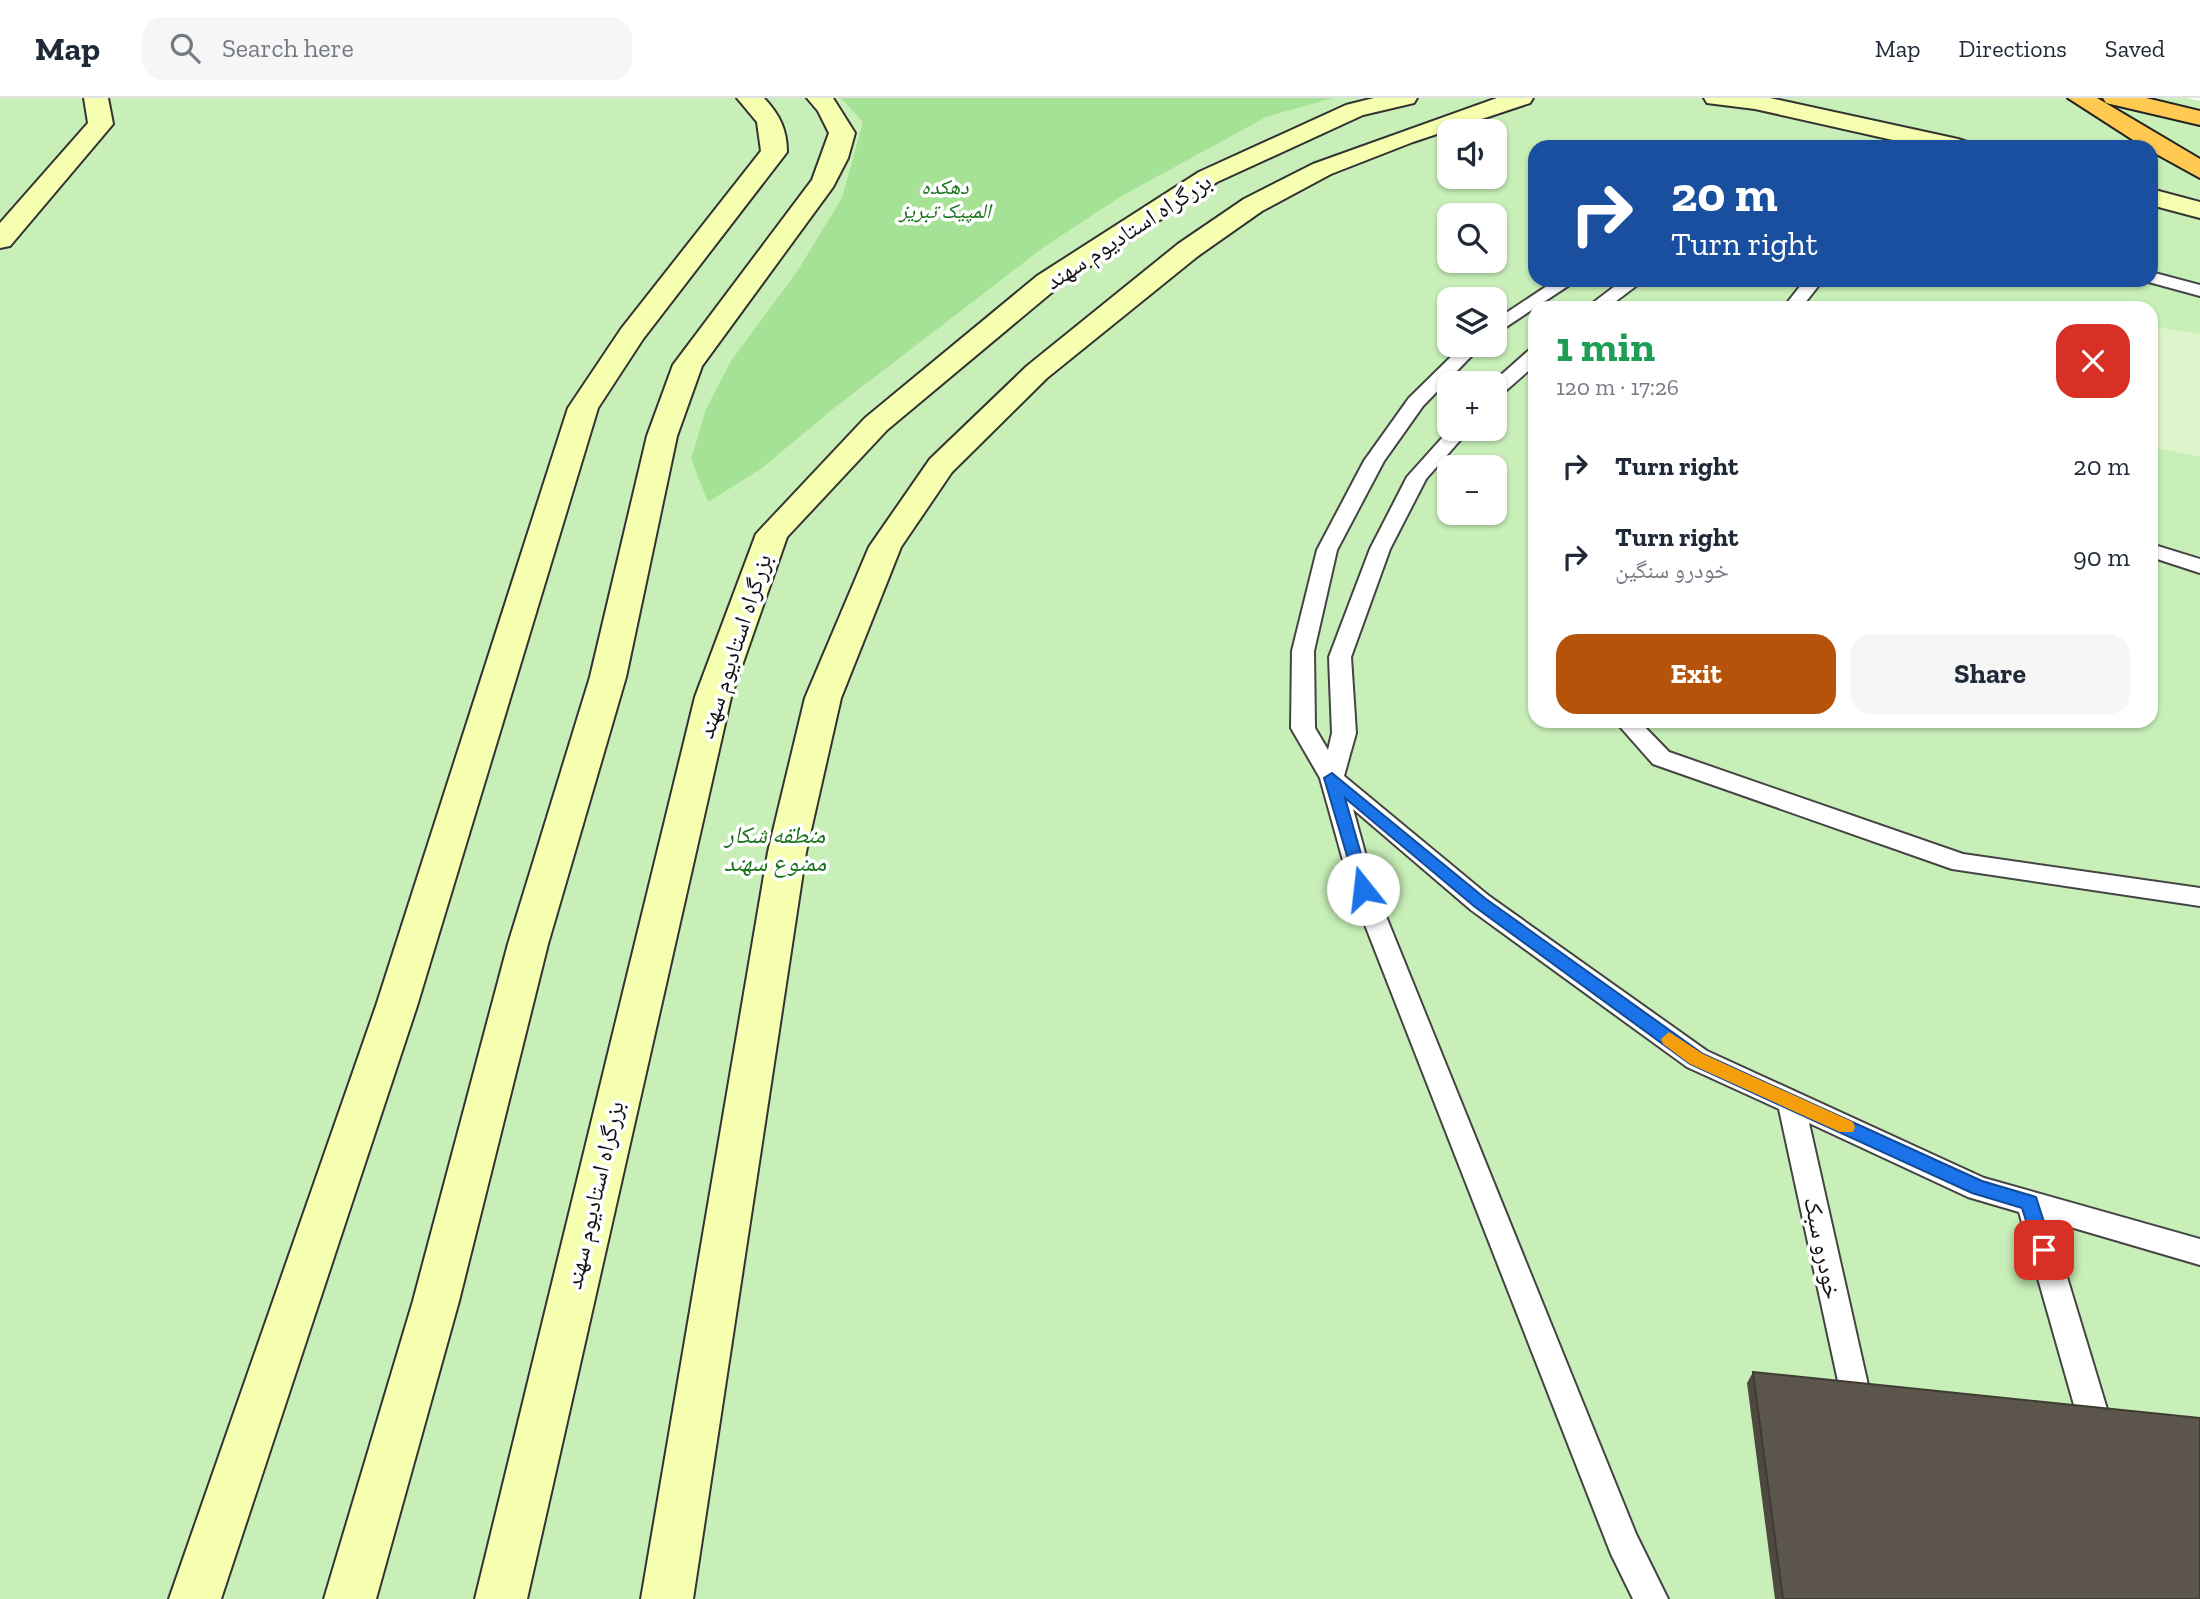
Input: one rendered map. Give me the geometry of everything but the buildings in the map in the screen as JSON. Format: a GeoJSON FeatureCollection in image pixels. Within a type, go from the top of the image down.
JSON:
{"type":"FeatureCollection","features":[{"type":"Feature","properties":{"kind":"highway"},"geometry":{"type":"LineString","coordinates":[[2080,98],[2150,140]]}},
{"type":"Feature","properties":{"kind":"highway"},"geometry":{"type":"LineString","coordinates":[[2115,98],[2200,118]]}},
{"type":"Feature","properties":{"kind":"highway"},"geometry":{"type":"LineString","coordinates":[[2158,145],[2200,170]]}},
{"type":"Feature","properties":{"kind":"street"},"geometry":{"type":"LineString","coordinates":[[0,240],[101,124],[96,98]]}},
{"type":"Feature","properties":{"kind":"street"},"geometry":{"type":"LineString","coordinates":[[195,1599],[316,1255],[423,932],[583,408],[631,335],[774,152],[776,133],[770,120],[748,98]]}},
{"type":"Feature","properties":{"kind":"street"},"geometry":{"type":"LineString","coordinates":[[350,1599],[436,1301],[528,944],[608,677],[662,436],[688,365],[824,181],[835,158],[842,133],[830,108],[820,98]]}},
{"type":"Feature","properties":{"kind":"street","name":"بزرگراه استادیوم سهند"},"geometry":{"type":"LineString","coordinates":[[501,1599],[713,697],[772,534],[876,424],[1048,282],[1208,177],[1355,110],[1405,98]]}},
{"type":"Feature","properties":{"kind":"street","name":"بزرگراه استادیوم سهند"},"geometry":{"type":"LineString","coordinates":[[667,1599],[787,852],[823,698],[885,547],[941,466],[1037,372],[1188,250],[1253,205],[1322,169],[1404,137],[1521,98]]}},
{"type":"Feature","properties":{"kind":"street"},"geometry":{"type":"LineString","coordinates":[[1716,98],[1755,102],[1926,140]]}},
{"type":"Feature","properties":{"kind":"street"},"geometry":{"type":"LineString","coordinates":[[2158,199],[2200,210]]}},
{"type":"Feature","properties":{"kind":"lane"},"geometry":{"type":"LineString","coordinates":[[2158,279],[2200,291]]}},
{"type":"Feature","properties":{"kind":"lane"},"geometry":{"type":"LineString","coordinates":[[1537,301],[1558,287]]}},
{"type":"Feature","properties":{"kind":"lane"},"geometry":{"type":"LineString","coordinates":[[1605,301],[1625,287]]}},
{"type":"Feature","properties":{"kind":"lane"},"geometry":{"type":"LineString","coordinates":[[1798,301],[1808,287]]}},
{"type":"Feature","properties":{"kind":"lane"},"geometry":{"type":"LineString","coordinates":[[1507,321],[1528,307]]}},
{"type":"Feature","properties":{"kind":"lane"},"geometry":{"type":"LineString","coordinates":[[1462,357],[1409,412],[1374,461],[1327,550],[1303,651],[1303,728],[1332,778],[1363,889],[1623,1544],[1651,1599]]}},
{"type":"Feature","properties":{"kind":"lane"},"geometry":{"type":"LineString","coordinates":[[1507,380],[1528,361]]}},
{"type":"Feature","properties":{"kind":"lane"},"geometry":{"type":"LineString","coordinates":[[1332,778],[1343,733],[1340,657],[1344,645],[1380,549],[1417,477],[1449,441]]}},
{"type":"Feature","properties":{"kind":"lane"},"geometry":{"type":"LineString","coordinates":[[2158,552],[2200,566]]}},
{"type":"Feature","properties":{"kind":"lane"},"geometry":{"type":"LineString","coordinates":[[1633,728],[1661,758],[1961,863],[2200,897]]}},
{"type":"Feature","properties":{"kind":"lane"},"geometry":{"type":"LineString","coordinates":[[1332,778],[1480,903],[1697,1059],[1978,1188],[2200,1252]]}},
{"type":"Feature","properties":{"kind":"lane","name":"خودرو سبک"},"geometry":{"type":"LineString","coordinates":[[1791,1102],[1854,1394]]}},
{"type":"Feature","properties":{"kind":"lane"},"geometry":{"type":"LineString","coordinates":[[2030,1202],[2094,1419]]}},
{"type":"Feature","properties":{"kind":"green space","name":"منطقه شکار ممنوع سهند"},"geometry":{"type":"Polygon","coordinates":[[[0,98],[2187,98],[2200,101],[2200,1599],[0,1599],[0,98]]]}},
{"type":"Feature","properties":{"kind":"green space","name":"دهکده المپیک تبریز"},"geometry":{"type":"Polygon","coordinates":[[[841,98],[1333,98],[1266,117],[1120,197],[1044,247],[833,409],[762,468],[708,502],[691,459],[706,409],[731,361],[798,270],[842,198],[863,122],[841,98]]]}},
{"type":"Feature","properties":{"kind":"green space"},"geometry":{"type":"Polygon","coordinates":[[[2158,327],[2200,334],[2200,457],[2158,448],[2158,327]]]}},
{"type":"Feature","properties":{"kind":"slow traffic"},"geometry":{"type":"LineString","coordinates":[[1669,1039],[1697,1059],[1846,1127]]}},
{"type":"Feature","properties":{"kind":"route"},"geometry":{"type":"LineString","coordinates":[[1363,889],[1332,778],[1480,903],[1697,1059],[1978,1188],[2030,1202],[2044,1250]]}}]}
